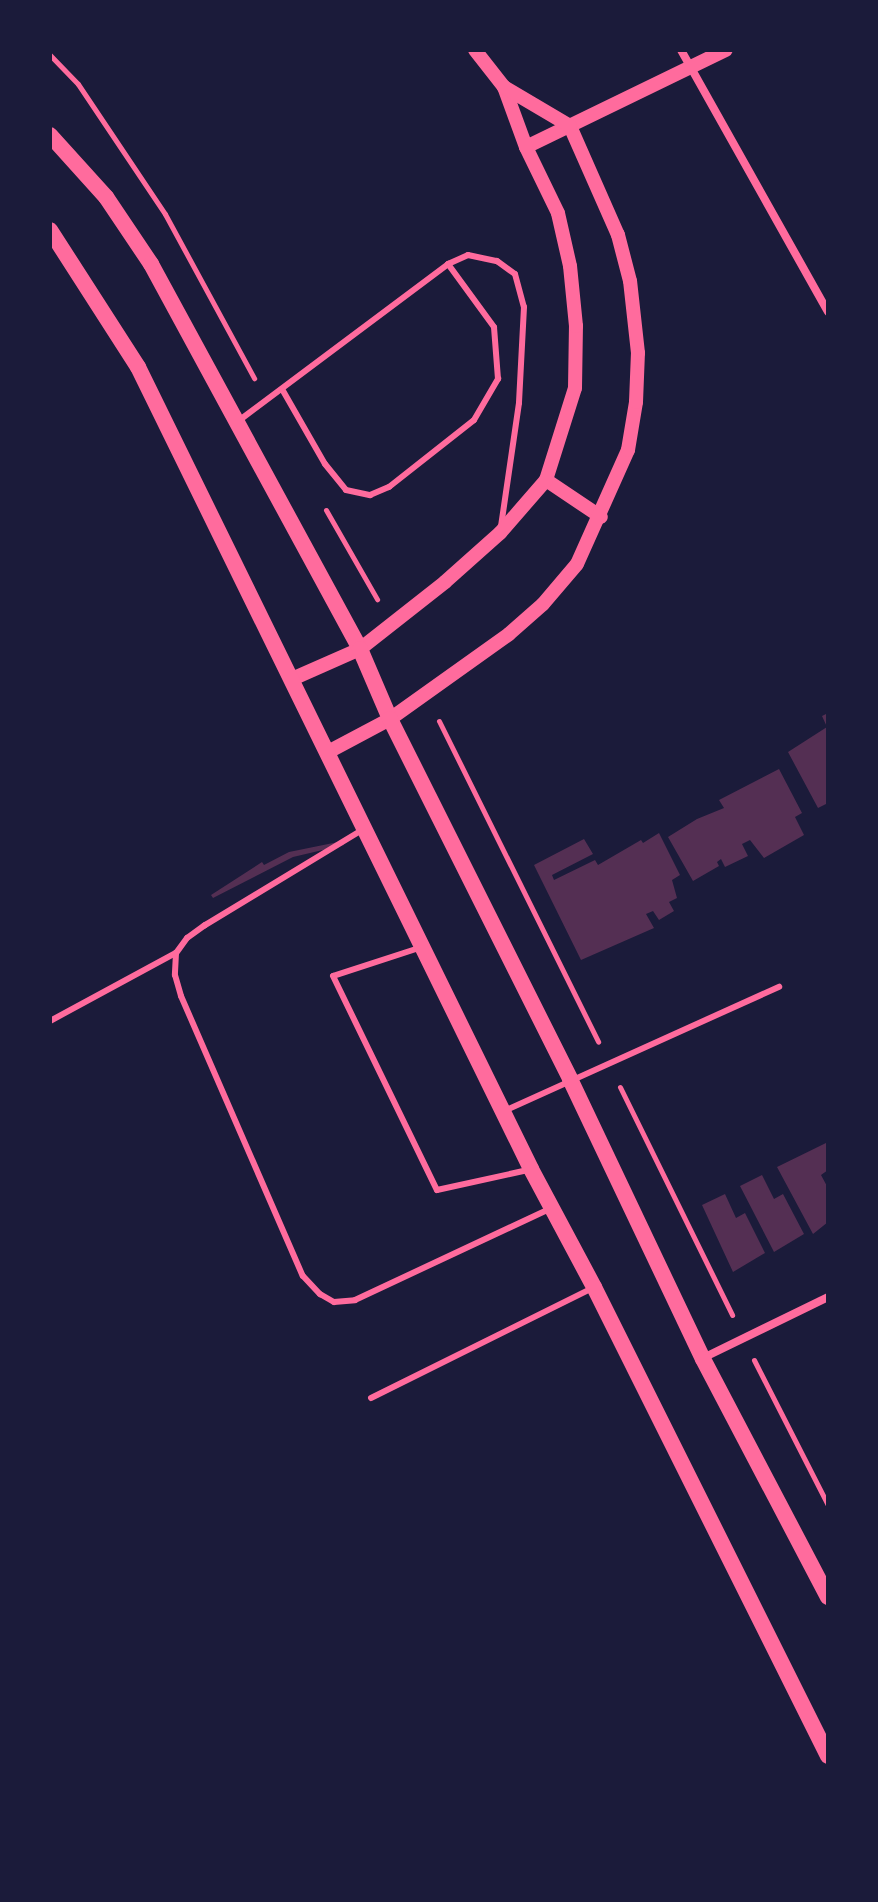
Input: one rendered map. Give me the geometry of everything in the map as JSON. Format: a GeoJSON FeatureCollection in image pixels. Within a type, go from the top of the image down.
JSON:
{"type":"FeatureCollection","features":[{"type":"Feature","properties":{"kind":"main road"},"geometry":{"type":"LineString","coordinates":[[50,135],[106,197],[151,264],[360,649],[390,719],[570,1079],[703,1359],[828,1597]]}},
{"type":"Feature","properties":{"kind":"main road"},"geometry":{"type":"LineString","coordinates":[[50,230],[138,367],[531,1169],[594,1287],[828,1756]]}},
{"type":"Feature","properties":{"kind":"street"},"geometry":{"type":"LineString","coordinates":[[292,679],[360,649],[500,533],[546,480],[575,388],[576,326],[570,266],[558,213],[526,147],[504,87],[475,50]]}},
{"type":"Feature","properties":{"kind":"street"},"geometry":{"type":"LineString","coordinates":[[681,50],[828,312]]}},
{"type":"Feature","properties":{"kind":"street"},"geometry":{"type":"LineString","coordinates":[[526,147],[726,50]]}},
{"type":"Feature","properties":{"kind":"street"},"geometry":{"type":"LineString","coordinates":[[328,752],[390,719],[509,634],[543,604],[577,564],[601,517],[628,450],[636,402],[636,320],[618,235],[570,126],[504,87]]}},
{"type":"Feature","properties":{"kind":"street"},"geometry":{"type":"LineString","coordinates":[[546,480],[601,517]]}},
{"type":"Feature","properties":{"kind":"street"},"geometry":{"type":"LineString","coordinates":[[703,1359],[828,1297]]}},
{"type":"Feature","properties":{"kind":"lane"},"geometry":{"type":"LineString","coordinates":[[237,422],[448,264],[468,255],[497,261],[515,274],[524,307],[519,403],[500,533]]}},
{"type":"Feature","properties":{"kind":"lane"},"geometry":{"type":"LineString","coordinates":[[282,389],[325,464],[346,490],[370,495],[389,487],[474,420],[498,379],[494,327],[448,264]]}},
{"type":"Feature","properties":{"kind":"lane"},"geometry":{"type":"LineString","coordinates":[[50,1021],[176,953],[187,938],[205,925],[366,829]]}},
{"type":"Feature","properties":{"kind":"lane"},"geometry":{"type":"LineString","coordinates":[[424,946],[333,976],[437,1190],[531,1169]]}},
{"type":"Feature","properties":{"kind":"lane"},"geometry":{"type":"LineString","coordinates":[[176,953],[175,975],[181,996],[303,1276],[320,1294],[334,1302],[355,1300],[551,1208]]}},
{"type":"Feature","properties":{"kind":"lane"},"geometry":{"type":"LineString","coordinates":[[504,1111],[779,987]]}},
{"type":"Feature","properties":{"kind":"lane"},"geometry":{"type":"LineString","coordinates":[[371,1398],[594,1287]]}},
{"type":"Feature","properties":{"kind":"path"},"geometry":{"type":"LineString","coordinates":[[50,55],[78,84],[165,214],[262,391]]}},
{"type":"Feature","properties":{"kind":"path"},"geometry":{"type":"LineString","coordinates":[[321,501],[392,624]]}},
{"type":"Feature","properties":{"kind":"path"},"geometry":{"type":"LineString","coordinates":[[426,694],[828,1505]]}},
{"type":"Feature","properties":{"kind":"building"},"geometry":{"type":"Polygon","coordinates":[[[828,713],[828,803],[818,808],[788,752],[827,727],[822,716],[828,713]]]}},
{"type":"Feature","properties":{"kind":"building"},"geometry":{"type":"Polygon","coordinates":[[[779,769],[802,813],[795,817],[804,835],[764,858],[750,840],[742,844],[748,856],[725,867],[721,859],[717,862],[719,866],[693,881],[668,837],[697,819],[724,808],[719,800],[779,769]]]}},
{"type":"Feature","properties":{"kind":"building"},"geometry":{"type":"Polygon","coordinates":[[[659,833],[680,875],[672,880],[677,898],[669,902],[674,911],[659,920],[653,911],[646,914],[654,928],[581,960],[534,865],[584,839],[593,854],[552,875],[554,880],[595,860],[598,865],[659,833]]]}},
{"type":"Feature","properties":{"kind":"building"},"geometry":{"type":"Polygon","coordinates":[[[343,841],[344,845],[293,857],[213,898],[211,895],[262,862],[264,865],[289,852],[343,841]]]}},
{"type":"Feature","properties":{"kind":"building"},"geometry":{"type":"Polygon","coordinates":[[[828,1142],[828,1170],[821,1175],[828,1188],[828,1222],[813,1234],[777,1167],[828,1142]]]}},
{"type":"Feature","properties":{"kind":"building"},"geometry":{"type":"Polygon","coordinates":[[[762,1175],[774,1199],[783,1194],[804,1234],[774,1252],[740,1186],[762,1175]]]}},
{"type":"Feature","properties":{"kind":"building"},"geometry":{"type":"Polygon","coordinates":[[[725,1194],[736,1218],[745,1213],[765,1253],[733,1272],[702,1205],[725,1194]]]}}]}
